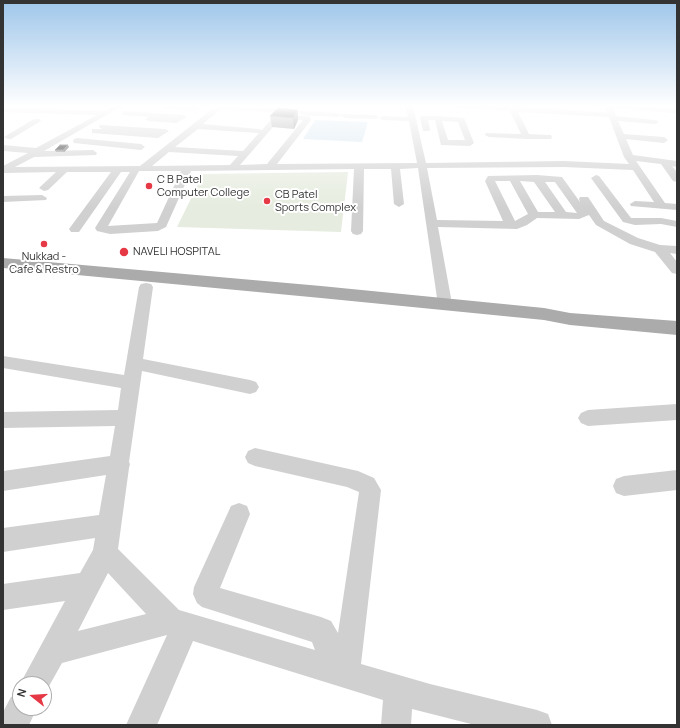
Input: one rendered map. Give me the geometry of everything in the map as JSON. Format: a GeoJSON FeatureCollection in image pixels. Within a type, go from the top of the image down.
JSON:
{"type":"FeatureCollection","features":[{"type":"Feature","properties":{"kind":"main road"},"geometry":{"type":"LineString","coordinates":[[4,263],[677,315]]}},
{"type":"Feature","properties":{"kind":"main road"},"geometry":{"type":"LineString","coordinates":[[4,263],[146,287],[677,336]]}},
{"type":"Feature","properties":{"kind":"main road"},"geometry":{"type":"LineString","coordinates":[[4,263],[544,314],[570,319],[677,328]]}},
{"type":"Feature","properties":{"kind":"main road"},"geometry":{"type":"LineString","coordinates":[[544,314],[566,313],[677,321]]}},
{"type":"Feature","properties":{"kind":"street"},"geometry":{"type":"LineString","coordinates":[[5,167],[57,140]]}},
{"type":"Feature","properties":{"kind":"street"},"geometry":{"type":"LineString","coordinates":[[80,140],[77,142],[141,147]]}},
{"type":"Feature","properties":{"kind":"street"},"geometry":{"type":"LineString","coordinates":[[178,140],[139,169],[101,228],[110,230],[158,227],[162,225],[187,168]]}},
{"type":"Feature","properties":{"kind":"street"},"geometry":{"type":"LineString","coordinates":[[233,167],[240,156],[257,140]]}},
{"type":"Feature","properties":{"kind":"street"},"geometry":{"type":"LineString","coordinates":[[273,164],[289,140]]}},
{"type":"Feature","properties":{"kind":"street"},"geometry":{"type":"LineString","coordinates":[[416,140],[422,164],[444,298]]}},
{"type":"Feature","properties":{"kind":"street"},"geometry":{"type":"LineString","coordinates":[[445,140],[444,143],[470,143],[469,140]]}},
{"type":"Feature","properties":{"kind":"street"},"geometry":{"type":"LineString","coordinates":[[622,140],[629,157],[662,206]]}},
{"type":"Feature","properties":{"kind":"street"},"geometry":{"type":"LineString","coordinates":[[254,144],[286,146]]}},
{"type":"Feature","properties":{"kind":"street"},"geometry":{"type":"LineString","coordinates":[[624,145],[668,149]]}},
{"type":"Feature","properties":{"kind":"street"},"geometry":{"type":"LineString","coordinates":[[3,148],[35,152],[94,153]]}},
{"type":"Feature","properties":{"kind":"street"},"geometry":{"type":"LineString","coordinates":[[167,149],[240,156],[273,164]]}},
{"type":"Feature","properties":{"kind":"street"},"geometry":{"type":"LineString","coordinates":[[629,157],[677,164]]}},
{"type":"Feature","properties":{"kind":"street"},"geometry":{"type":"LineString","coordinates":[[664,162],[677,178]]}},
{"type":"Feature","properties":{"kind":"street"},"geometry":{"type":"LineString","coordinates":[[5,167],[64,170],[233,167],[273,164],[564,164],[637,167]]}},
{"type":"Feature","properties":{"kind":"street"},"geometry":{"type":"LineString","coordinates":[[564,164],[600,223],[628,238],[659,249],[677,250]]}},
{"type":"Feature","properties":{"kind":"street"},"geometry":{"type":"LineString","coordinates":[[357,231],[359,165]]}},
{"type":"Feature","properties":{"kind":"street"},"geometry":{"type":"LineString","coordinates":[[394,165],[399,204]]}},
{"type":"Feature","properties":{"kind":"street"},"geometry":{"type":"LineString","coordinates":[[75,229],[118,169]]}},
{"type":"Feature","properties":{"kind":"street"},"geometry":{"type":"LineString","coordinates":[[3,199],[43,193],[64,170]]}},
{"type":"Feature","properties":{"kind":"street"},"geometry":{"type":"LineString","coordinates":[[513,178],[534,215]]}},
{"type":"Feature","properties":{"kind":"street"},"geometry":{"type":"LineString","coordinates":[[537,178],[563,216]]}},
{"type":"Feature","properties":{"kind":"street"},"geometry":{"type":"LineString","coordinates":[[432,223],[510,225],[520,225],[534,215],[583,216],[584,214],[560,180],[552,178],[490,179],[510,225]]}},
{"type":"Feature","properties":{"kind":"street"},"geometry":{"type":"LineString","coordinates":[[596,178],[625,218],[632,222],[661,221],[677,224]]}},
{"type":"Feature","properties":{"kind":"street"},"geometry":{"type":"LineString","coordinates":[[635,204],[677,208]]}},
{"type":"Feature","properties":{"kind":"street"},"geometry":{"type":"LineString","coordinates":[[596,218],[625,218]]}},
{"type":"Feature","properties":{"kind":"street"},"geometry":{"type":"LineString","coordinates":[[659,249],[677,270]]}},
{"type":"Feature","properties":{"kind":"street"},"geometry":{"type":"LineString","coordinates":[[39,676],[105,553],[120,464],[125,418],[146,287]]}},
{"type":"Feature","properties":{"kind":"street"},"geometry":{"type":"LineString","coordinates":[[3,362],[132,373],[250,387]]}},
{"type":"Feature","properties":{"kind":"street"},"geometry":{"type":"LineString","coordinates":[[588,418],[677,412]]}},
{"type":"Feature","properties":{"kind":"street"},"geometry":{"type":"LineString","coordinates":[[3,420],[125,418]]}},
{"type":"Feature","properties":{"kind":"street"},"geometry":{"type":"LineString","coordinates":[[255,457],[350,478],[366,485],[370,490],[339,671]]}},
{"type":"Feature","properties":{"kind":"street"},"geometry":{"type":"LineString","coordinates":[[3,481],[120,464]]}},
{"type":"Feature","properties":{"kind":"street"},"geometry":{"type":"LineString","coordinates":[[624,486],[677,480]]}},
{"type":"Feature","properties":{"kind":"street"},"geometry":{"type":"LineString","coordinates":[[239,514],[207,587],[206,594],[211,598],[321,631],[326,638],[339,671]]}},
{"type":"Feature","properties":{"kind":"street"},"geometry":{"type":"LineString","coordinates":[[3,540],[110,525]]}},
{"type":"Feature","properties":{"kind":"street"},"geometry":{"type":"LineString","coordinates":[[105,553],[178,623],[430,699],[538,725]]}},
{"type":"Feature","properties":{"kind":"street"},"geometry":{"type":"LineString","coordinates":[[3,597],[88,585]]}},
{"type":"Feature","properties":{"kind":"street"},"geometry":{"type":"LineString","coordinates":[[52,651],[178,623]]}},
{"type":"Feature","properties":{"kind":"street"},"geometry":{"type":"LineString","coordinates":[[141,725],[178,623]]}},
{"type":"Feature","properties":{"kind":"street"},"geometry":{"type":"LineString","coordinates":[[396,725],[399,689]]}},
{"type":"Feature","properties":{"kind":"street"},"geometry":{"type":"LineString","coordinates":[[13,725],[18,716]]}},
{"type":"Feature","properties":{"kind":"shaded area","name":"CB Patel Sports Complex"},"geometry":{"type":"Polygon","coordinates":[[[348,172],[341,232],[177,227],[203,174],[348,172]]]}},
{"type":"Feature","properties":{"kind":"water"},"geometry":{"type":"Polygon","coordinates":[[[322,140],[363,140],[362,142],[322,140]]]}},
{"type":"Feature","properties":{"kind":"building"},"geometry":{"type":"Polygon","coordinates":[[[60,145],[68,145],[63,150],[55,150],[60,145]]]}},
{"type":"Feature","properties":{"kind":"place","name":"C B Patel Computer College"},"geometry":{"type":"Point","coordinates":[149,186]}},
{"type":"Feature","properties":{"kind":"place","name":"CB Patel Sports Complex"},"geometry":{"type":"Point","coordinates":[267,201]}},
{"type":"Feature","properties":{"kind":"place","name":"Nukkad - Cafe & Restro"},"geometry":{"type":"Point","coordinates":[44,244]}},
{"type":"Feature","properties":{"kind":"place","name":"NAVELI HOSPITAL"},"geometry":{"type":"Point","coordinates":[124,252]}}]}
